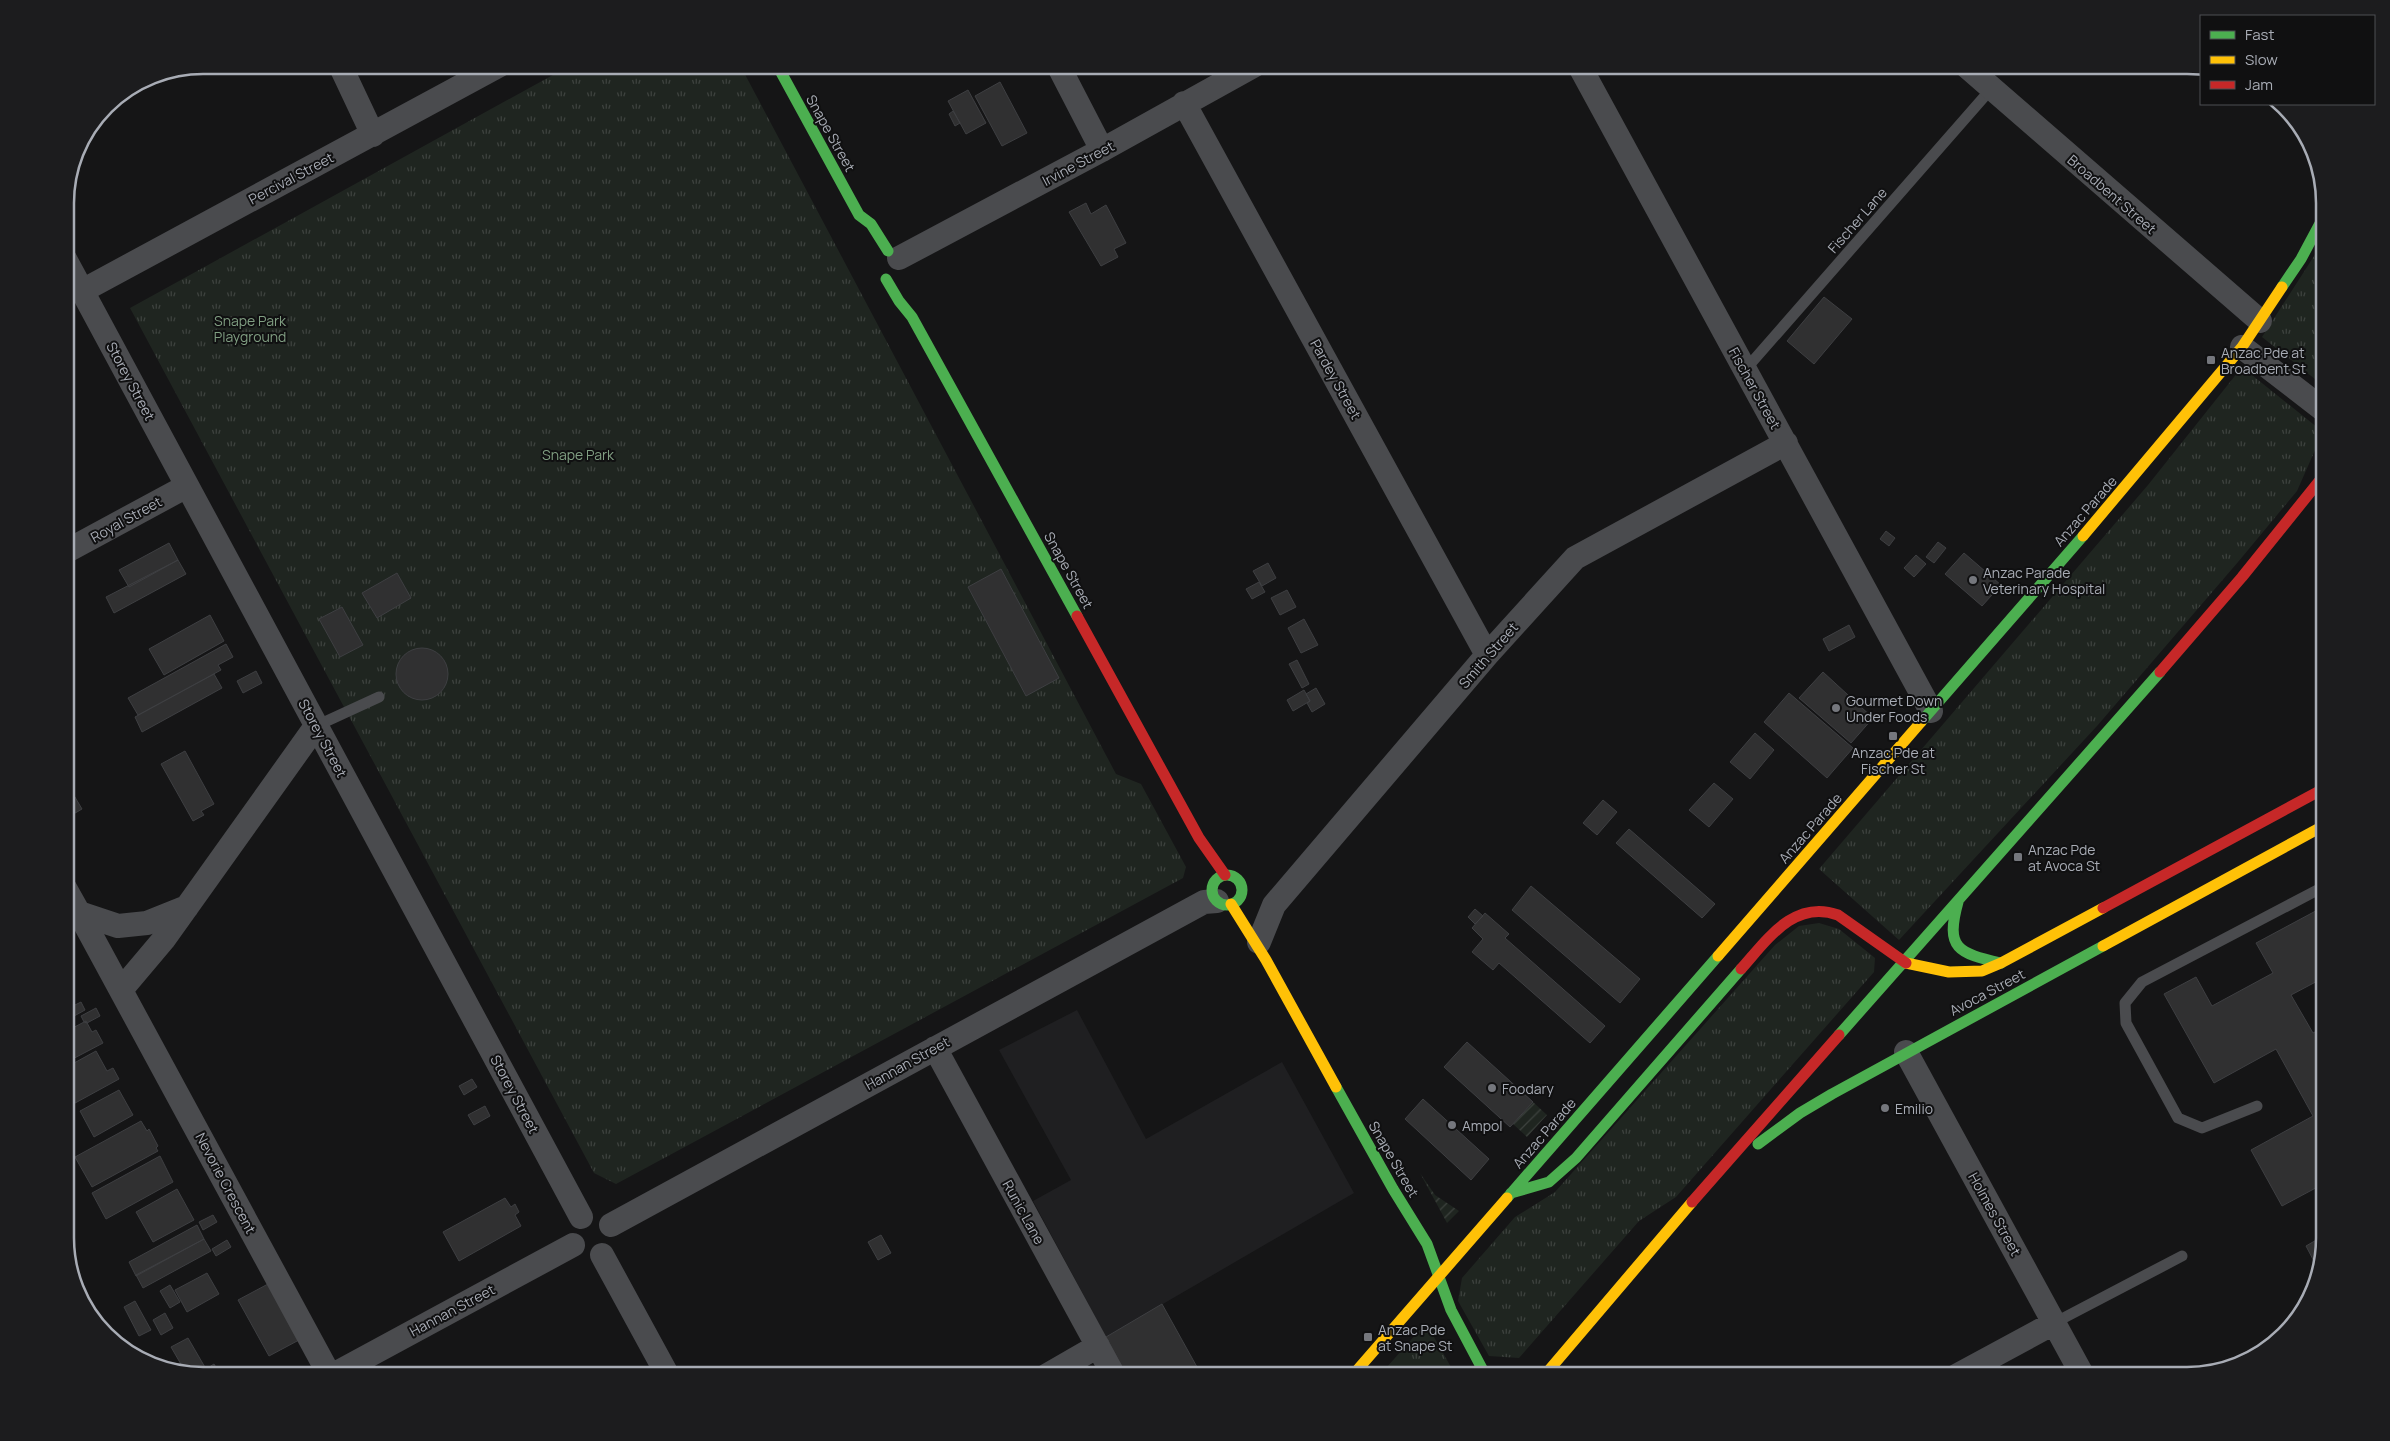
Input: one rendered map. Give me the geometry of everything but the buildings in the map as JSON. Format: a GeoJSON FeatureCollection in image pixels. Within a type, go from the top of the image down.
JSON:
{"type":"FeatureCollection","features":[{"type":"Feature","properties":{"kind":"main road","name":"Snape Street"},"geometry":{"type":"LineString","coordinates":[[782,74],[858,214],[871,224],[894,267],[899,301],[912,316],[1199,838],[1220,893],[1262,951]]}},
{"type":"Feature","properties":{"kind":"main road","name":"Snape Street"},"geometry":{"type":"LineString","coordinates":[[858,214],[859,229]]}},
{"type":"Feature","properties":{"kind":"main road","name":"Anzac Parade"},"geometry":{"type":"LineString","coordinates":[[1360,1367],[2153,455],[2242,347],[2301,259],[2316,231]]}},
{"type":"Feature","properties":{"kind":"main road"},"geometry":{"type":"LineString","coordinates":[[875,256],[894,267]]}},
{"type":"Feature","properties":{"kind":"main road"},"geometry":{"type":"LineString","coordinates":[[875,274],[894,267]]}},
{"type":"Feature","properties":{"kind":"main road","name":"Snape Street"},"geometry":{"type":"LineString","coordinates":[[910,296],[912,316]]}},
{"type":"Feature","properties":{"kind":"main road"},"geometry":{"type":"LineString","coordinates":[[1552,1367],[1682,1212],[1902,962],[1958,902],[2242,577],[2316,485]]}},
{"type":"Feature","properties":{"kind":"main road","name":"Avoca Street"},"geometry":{"type":"LineString","coordinates":[[1902,962],[1953,973],[1976,972],[2001,963],[2301,806],[2316,795]]}},
{"type":"Feature","properties":{"kind":"main road","name":"Avoca Street"},"geometry":{"type":"LineString","coordinates":[[1682,1212],[1772,1133],[1824,1098],[2316,828]]}},
{"type":"Feature","properties":{"kind":"main road","name":"Snape Street"},"geometry":{"type":"LineString","coordinates":[[1220,893],[1262,951],[1393,1189],[1427,1244],[1451,1310],[1481,1367]]}},
{"type":"Feature","properties":{"kind":"main road"},"geometry":{"type":"LineString","coordinates":[[1958,902],[1950,931],[1954,942],[1961,951],[1973,957],[2001,963]]}},
{"type":"Feature","properties":{"kind":"main road"},"geometry":{"type":"LineString","coordinates":[[1512,1193],[1549,1182],[1576,1158],[1770,936],[1797,914],[1812,910],[1828,910],[1842,916],[1902,962]]}},
{"type":"Feature","properties":{"kind":"street"},"geometry":{"type":"LineString","coordinates":[[344,74],[373,135]]}},
{"type":"Feature","properties":{"kind":"street","name":"Percival Street"},"geometry":{"type":"LineString","coordinates":[[82,291],[484,74]]}},
{"type":"Feature","properties":{"kind":"street"},"geometry":{"type":"LineString","coordinates":[[1063,74],[1102,150]]}},
{"type":"Feature","properties":{"kind":"street","name":"Irvine Street"},"geometry":{"type":"LineString","coordinates":[[894,267],[1238,74]]}},
{"type":"Feature","properties":{"kind":"street","name":"Fischer Street"},"geometry":{"type":"LineString","coordinates":[[1584,74],[1931,711]]}},
{"type":"Feature","properties":{"kind":"street","name":"Broadbent Street"},"geometry":{"type":"LineString","coordinates":[[1975,74],[2260,321]]}},
{"type":"Feature","properties":{"kind":"street","name":"Pardey Street"},"geometry":{"type":"LineString","coordinates":[[1184,103],[1487,655]]}},
{"type":"Feature","properties":{"kind":"street","name":"Storey Street"},"geometry":{"type":"LineString","coordinates":[[74,276],[581,1216]]}},
{"type":"Feature","properties":{"kind":"street"},"geometry":{"type":"LineString","coordinates":[[2242,347],[2316,404]]}},
{"type":"Feature","properties":{"kind":"street","name":"Smith Street"},"geometry":{"type":"LineString","coordinates":[[1262,951],[1274,905],[1487,655],[1576,558],[1786,443]]}},
{"type":"Feature","properties":{"kind":"street","name":"Royal Street"},"geometry":{"type":"LineString","coordinates":[[74,547],[187,486]]}},
{"type":"Feature","properties":{"kind":"street"},"geometry":{"type":"LineString","coordinates":[[122,990],[159,946],[316,726]]}},
{"type":"Feature","properties":{"kind":"street","name":"Hannan Street"},"geometry":{"type":"LineString","coordinates":[[611,1225],[1220,893]]}},
{"type":"Feature","properties":{"kind":"street","name":"Nevorie Crescent"},"geometry":{"type":"LineString","coordinates":[[74,903],[326,1367]]}},
{"type":"Feature","properties":{"kind":"street"},"geometry":{"type":"LineString","coordinates":[[80,913],[118,926],[147,923],[187,907]]}},
{"type":"Feature","properties":{"kind":"street","name":"Runic Lane"},"geometry":{"type":"LineString","coordinates":[[935,1048],[1109,1367]]}},
{"type":"Feature","properties":{"kind":"street","name":"Holmes Street"},"geometry":{"type":"LineString","coordinates":[[1906,1052],[2078,1367]]}},
{"type":"Feature","properties":{"kind":"street"},"geometry":{"type":"LineString","coordinates":[[598,1214],[608,1220],[611,1225],[614,1233],[613,1242],[602,1255],[586,1256],[573,1245],[572,1229],[581,1216],[598,1214]]}},
{"type":"Feature","properties":{"kind":"street","name":"Hannan Street"},"geometry":{"type":"LineString","coordinates":[[348,1367],[573,1245]]}},
{"type":"Feature","properties":{"kind":"street"},"geometry":{"type":"LineString","coordinates":[[602,1255],[663,1367]]}},
{"type":"Feature","properties":{"kind":"street"},"geometry":{"type":"LineString","coordinates":[[1973,1367],[2054,1323]]}},
{"type":"Feature","properties":{"kind":"street"},"geometry":{"type":"LineString","coordinates":[[1062,1367],[1098,1346]]}},
{"type":"Feature","properties":{"kind":"lane","name":"Fischer Lane"},"geometry":{"type":"LineString","coordinates":[[1746,370],[1991,89]]}},
{"type":"Feature","properties":{"kind":"lane"},"geometry":{"type":"LineString","coordinates":[[316,726],[379,697]]}},
{"type":"Feature","properties":{"kind":"lane"},"geometry":{"type":"LineString","coordinates":[[2257,1106],[2202,1128],[2178,1118],[2126,1023],[2125,1003],[2142,982],[2316,891]]}},
{"type":"Feature","properties":{"kind":"lane"},"geometry":{"type":"LineString","coordinates":[[2054,1323],[2182,1256]]}},
{"type":"Feature","properties":{"kind":"shaded area"},"geometry":{"type":"Polygon","coordinates":[[[1077,1010],[1146,1139],[1282,1062],[1354,1193],[1106,1337],[1033,1201],[1071,1180],[999,1050],[1077,1010]]]}},
{"type":"Feature","properties":{"kind":"green space","name":"Snape Park"},"geometry":{"type":"Polygon","coordinates":[[[555,74],[745,74],[1116,774],[1141,784],[1186,867],[1183,878],[616,1184],[594,1173],[130,308],[555,74]]]}},
{"type":"Feature","properties":{"kind":"green space"},"geometry":{"type":"Polygon","coordinates":[[[2316,253],[2316,380],[2262,337],[2316,253]]]}},
{"type":"Feature","properties":{"kind":"green space"},"geometry":{"type":"Polygon","coordinates":[[[2242,367],[2316,426],[2316,448],[2297,491],[2097,726],[1899,940],[1819,869],[2148,485],[2242,367]]]}},
{"type":"Feature","properties":{"kind":"green space"},"geometry":{"type":"Polygon","coordinates":[[[1819,923],[1839,929],[1875,958],[1874,972],[1676,1197],[1639,1221],[1519,1358],[1489,1356],[1458,1301],[1462,1278],[1515,1217],[1555,1192],[1775,945],[1799,926],[1819,923]]]}},
{"type":"Feature","properties":{"kind":"green space"},"geometry":{"type":"Polygon","coordinates":[[[1533,1102],[1547,1115],[1527,1137],[1513,1124],[1533,1102]]]}},
{"type":"Feature","properties":{"kind":"green space"},"geometry":{"type":"Polygon","coordinates":[[[1420,1173],[1435,1195],[1459,1211],[1447,1223],[1420,1173]]]}},
{"type":"Feature","properties":{"kind":"green space"},"geometry":{"type":"Polygon","coordinates":[[[1426,1323],[1451,1367],[1387,1367],[1426,1323]]]}},
{"type":"Feature","properties":{"kind":"traffic: fast"},"geometry":{"type":"LineString","coordinates":[[782,74],[859,215],[871,224],[888,251]]}},
{"type":"Feature","properties":{"kind":"traffic: fast"},"geometry":{"type":"LineString","coordinates":[[2282,287],[2301,259],[2316,231]]}},
{"type":"Feature","properties":{"kind":"traffic: fast"},"geometry":{"type":"LineString","coordinates":[[886,279],[899,301],[912,317],[1077,616]]}},
{"type":"Feature","properties":{"kind":"traffic: fast"},"geometry":{"type":"LineString","coordinates":[[1921,722],[2083,536]]}},
{"type":"Feature","properties":{"kind":"traffic: fast"},"geometry":{"type":"LineString","coordinates":[[1839,1035],[2160,672]]}},
{"type":"Feature","properties":{"kind":"traffic: fast"},"geometry":{"type":"LineString","coordinates":[[1227,875],[1233,876],[1241,884],[1242,890],[1241,896],[1233,904],[1227,905],[1221,904],[1213,896],[1212,890],[1213,884],[1221,876],[1227,875]]}},
{"type":"Feature","properties":{"kind":"traffic: fast"},"geometry":{"type":"LineString","coordinates":[[1958,902],[1953,930],[1958,946],[1974,956],[2001,963]]}},
{"type":"Feature","properties":{"kind":"traffic: fast"},"geometry":{"type":"LineString","coordinates":[[1758,1144],[1800,1113],[1832,1094],[2103,946]]}},
{"type":"Feature","properties":{"kind":"traffic: fast"},"geometry":{"type":"LineString","coordinates":[[1507,1198],[1718,956]]}},
{"type":"Feature","properties":{"kind":"traffic: fast"},"geometry":{"type":"LineString","coordinates":[[1511,1193],[1549,1182],[1576,1158],[1741,969]]}},
{"type":"Feature","properties":{"kind":"traffic: fast"},"geometry":{"type":"LineString","coordinates":[[1336,1087],[1393,1189],[1427,1244],[1451,1310],[1481,1367]]}},
{"type":"Feature","properties":{"kind":"traffic: slow"},"geometry":{"type":"LineString","coordinates":[[2083,536],[2242,347],[2282,287]]}},
{"type":"Feature","properties":{"kind":"traffic: slow"},"geometry":{"type":"LineString","coordinates":[[1718,956],[1921,722]]}},
{"type":"Feature","properties":{"kind":"traffic: slow"},"geometry":{"type":"LineString","coordinates":[[2103,946],[2316,830]]}},
{"type":"Feature","properties":{"kind":"traffic: slow"},"geometry":{"type":"LineString","coordinates":[[1231,904],[1266,960],[1336,1087]]}},
{"type":"Feature","properties":{"kind":"traffic: slow"},"geometry":{"type":"LineString","coordinates":[[1906,963],[1949,972],[1982,971],[2001,963],[2103,908]]}},
{"type":"Feature","properties":{"kind":"traffic: slow"},"geometry":{"type":"LineString","coordinates":[[1360,1367],[1507,1198]]}},
{"type":"Feature","properties":{"kind":"traffic: slow"},"geometry":{"type":"LineString","coordinates":[[1552,1367],[1692,1202]]}},
{"type":"Feature","properties":{"kind":"traffic: jam"},"geometry":{"type":"LineString","coordinates":[[2160,672],[2242,577],[2316,485]]}},
{"type":"Feature","properties":{"kind":"traffic: jam"},"geometry":{"type":"LineString","coordinates":[[1077,616],[1199,838],[1225,875]]}},
{"type":"Feature","properties":{"kind":"traffic: jam"},"geometry":{"type":"LineString","coordinates":[[2103,908],[2316,793]]}},
{"type":"Feature","properties":{"kind":"traffic: jam"},"geometry":{"type":"LineString","coordinates":[[1741,969],[1783,925],[1795,917],[1808,913],[1822,912],[1838,915],[1906,963]]}},
{"type":"Feature","properties":{"kind":"traffic: jam"},"geometry":{"type":"LineString","coordinates":[[1692,1202],[1839,1035]]}},
{"type":"Feature","properties":{"kind":"place","name":"Anzac Pde at Broadbent St"},"geometry":{"type":"Point","coordinates":[2211,360]}},
{"type":"Feature","properties":{"kind":"place","name":"Anzac Parade Veterinary Hospital"},"geometry":{"type":"Point","coordinates":[1973,580]}},
{"type":"Feature","properties":{"kind":"place","name":"Gourmet Down Under Foods"},"geometry":{"type":"Point","coordinates":[1836,708]}},
{"type":"Feature","properties":{"kind":"place","name":"Anzac Pde at Fischer St"},"geometry":{"type":"Point","coordinates":[1893,736]}},
{"type":"Feature","properties":{"kind":"place","name":"Anzac Pde at Avoca St"},"geometry":{"type":"Point","coordinates":[2018,857]}},
{"type":"Feature","properties":{"kind":"place","name":"Foodary"},"geometry":{"type":"Point","coordinates":[1492,1088]}},
{"type":"Feature","properties":{"kind":"place","name":"Emilio"},"geometry":{"type":"Point","coordinates":[1885,1108]}},
{"type":"Feature","properties":{"kind":"place","name":"Ampol"},"geometry":{"type":"Point","coordinates":[1452,1125]}},
{"type":"Feature","properties":{"kind":"place","name":"Anzac Pde at Snape St"},"geometry":{"type":"Point","coordinates":[1368,1337]}},
{"type":"Feature","properties":{"kind":"park label","name":"Snape Park Playground"},"geometry":{"type":"Point","coordinates":[250,328]}}]}
